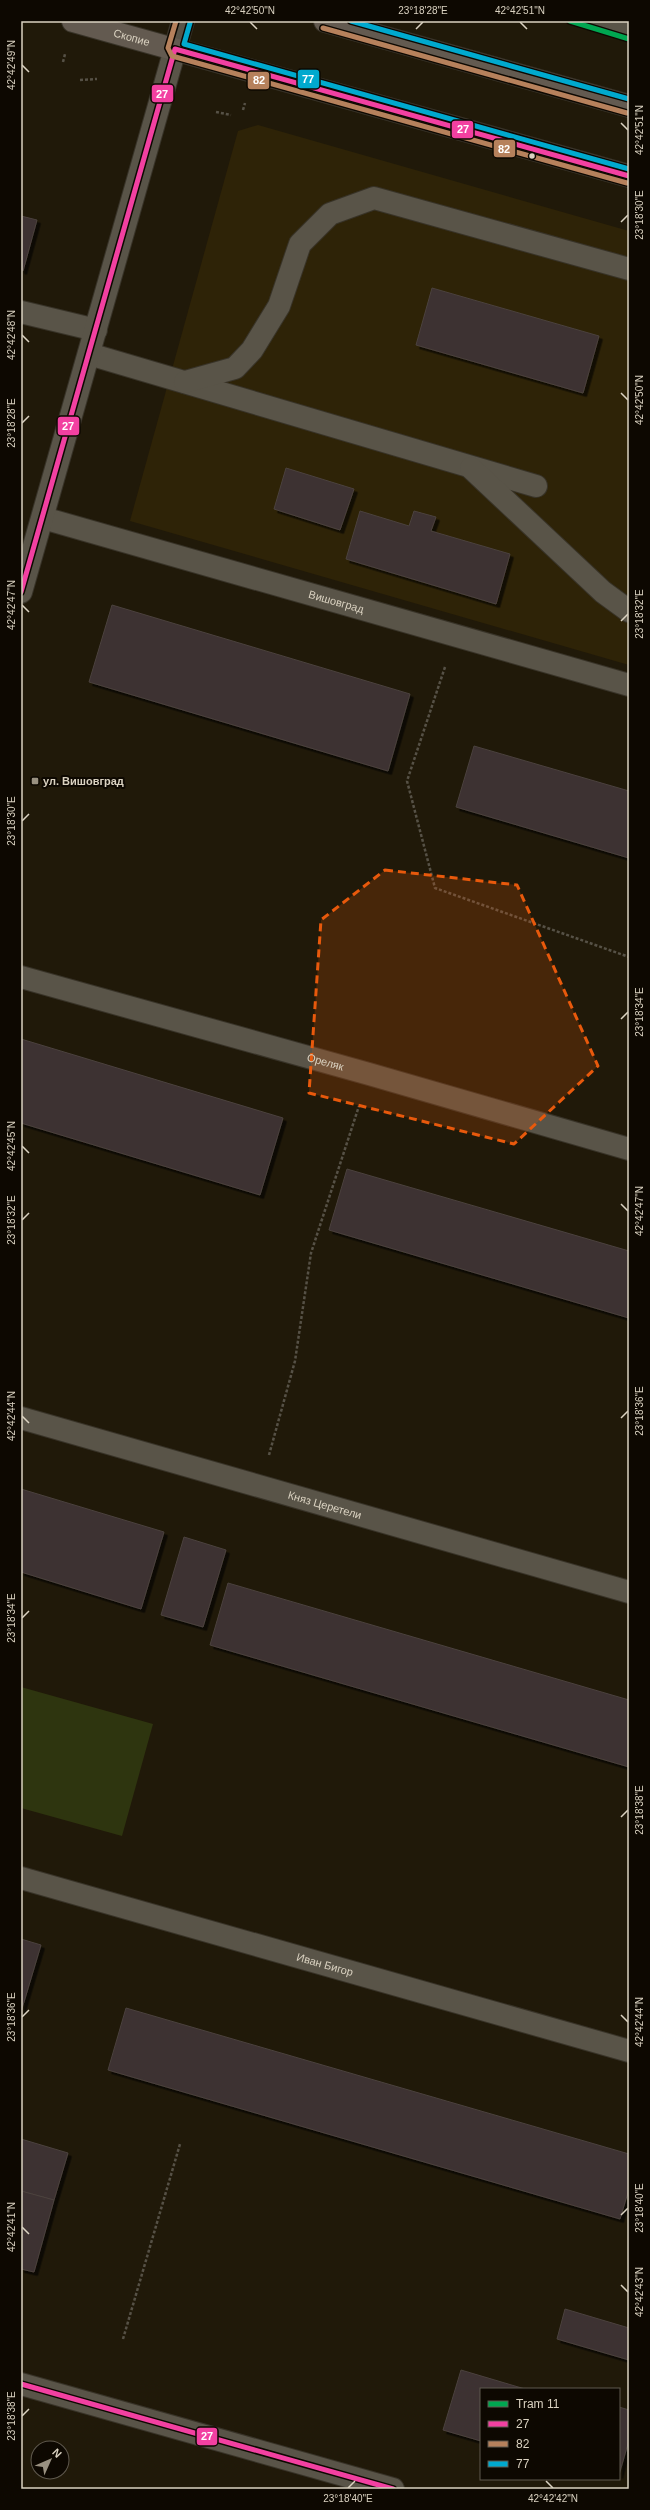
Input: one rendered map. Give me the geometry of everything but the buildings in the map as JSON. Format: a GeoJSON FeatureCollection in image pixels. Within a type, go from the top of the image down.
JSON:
{"type":"FeatureCollection","features":[{"type":"Feature","properties":{"kind":"main road","name":"Скопие"},"geometry":{"type":"LineString","coordinates":[[73,21],[629,176]]}},
{"type":"Feature","properties":{"kind":"main road"},"geometry":{"type":"LineString","coordinates":[[325,21],[629,106]]}},
{"type":"Feature","properties":{"kind":"street"},"geometry":{"type":"LineString","coordinates":[[21,592],[183,21]]}},
{"type":"Feature","properties":{"kind":"street"},"geometry":{"type":"LineString","coordinates":[[600,21],[629,29]]}},
{"type":"Feature","properties":{"kind":"street"},"geometry":{"type":"LineString","coordinates":[[186,382],[235,368],[252,350],[279,306],[300,244],[330,214],[374,198],[629,269]]}},
{"type":"Feature","properties":{"kind":"street"},"geometry":{"type":"LineString","coordinates":[[21,312],[96,330]]}},
{"type":"Feature","properties":{"kind":"street"},"geometry":{"type":"LineString","coordinates":[[89,354],[536,486]]}},
{"type":"Feature","properties":{"kind":"street"},"geometry":{"type":"LineString","coordinates":[[468,466],[603,592],[629,611]]}},
{"type":"Feature","properties":{"kind":"street","name":"Вишовград"},"geometry":{"type":"LineString","coordinates":[[43,518],[629,685]]}},
{"type":"Feature","properties":{"kind":"street","name":"Ореляк"},"geometry":{"type":"LineString","coordinates":[[21,977],[369,1074],[629,1149]]}},
{"type":"Feature","properties":{"kind":"street","name":"Княз Церетели"},"geometry":{"type":"LineString","coordinates":[[21,1418],[629,1592]]}},
{"type":"Feature","properties":{"kind":"street","name":"Иван Бигор"},"geometry":{"type":"LineString","coordinates":[[21,1878],[629,2051]]}},
{"type":"Feature","properties":{"kind":"street"},"geometry":{"type":"LineString","coordinates":[[21,2384],[393,2489]]}},
{"type":"Feature","properties":{"kind":"path"},"geometry":{"type":"LineString","coordinates":[[80,80],[97,80]]}},
{"type":"Feature","properties":{"kind":"path"},"geometry":{"type":"LineString","coordinates":[[216,112],[231,115]]}},
{"type":"Feature","properties":{"kind":"path"},"geometry":{"type":"LineString","coordinates":[[455,636],[407,781],[435,888],[629,956]]}},
{"type":"Feature","properties":{"kind":"path"},"geometry":{"type":"LineString","coordinates":[[260,1486],[295,1361],[311,1253],[369,1074]]}},
{"type":"Feature","properties":{"kind":"path"},"geometry":{"type":"LineString","coordinates":[[124,2339],[180,2144]]}},
{"type":"Feature","properties":{"kind":"highlighted area"},"geometry":{"type":"Polygon","coordinates":[[[385,870],[517,885],[598,1066],[514,1144],[309,1093],[321,920],[385,870]]]}},
{"type":"Feature","properties":{"kind":"shaded area"},"geometry":{"type":"Polygon","coordinates":[[[258,125],[629,231],[629,665],[130,521],[238,131],[258,125]]]}},
{"type":"Feature","properties":{"kind":"green space"},"geometry":{"type":"Polygon","coordinates":[[[21,1687],[153,1724],[122,1836],[21,1808],[21,1687]]]}},
{"type":"Feature","properties":{"kind":"tram line","name":"11"},"geometry":{"type":"LineString","coordinates":[[570,21],[629,39]]}},
{"type":"Feature","properties":{"kind":"transit line","name":"82"},"geometry":{"type":"LineString","coordinates":[[176,21],[168,48],[172,56],[627,183]]}},
{"type":"Feature","properties":{"kind":"transit line","name":"77"},"geometry":{"type":"LineString","coordinates":[[351,21],[629,99]]}},
{"type":"Feature","properties":{"kind":"transit line","name":"77"},"geometry":{"type":"LineString","coordinates":[[190,23],[184,44],[629,169]]}},
{"type":"Feature","properties":{"kind":"transit line","name":"82"},"geometry":{"type":"LineString","coordinates":[[323,28],[627,113]]}},
{"type":"Feature","properties":{"kind":"transit line","name":"27"},"geometry":{"type":"LineString","coordinates":[[21,592],[175,49],[629,176]]}},
{"type":"Feature","properties":{"kind":"transit line","name":"27"},"geometry":{"type":"LineString","coordinates":[[21,2384],[393,2489]]}},
{"type":"Feature","properties":{"kind":"place","name":"ул. Вишовград"},"geometry":{"type":"Point","coordinates":[35,781]}}]}
